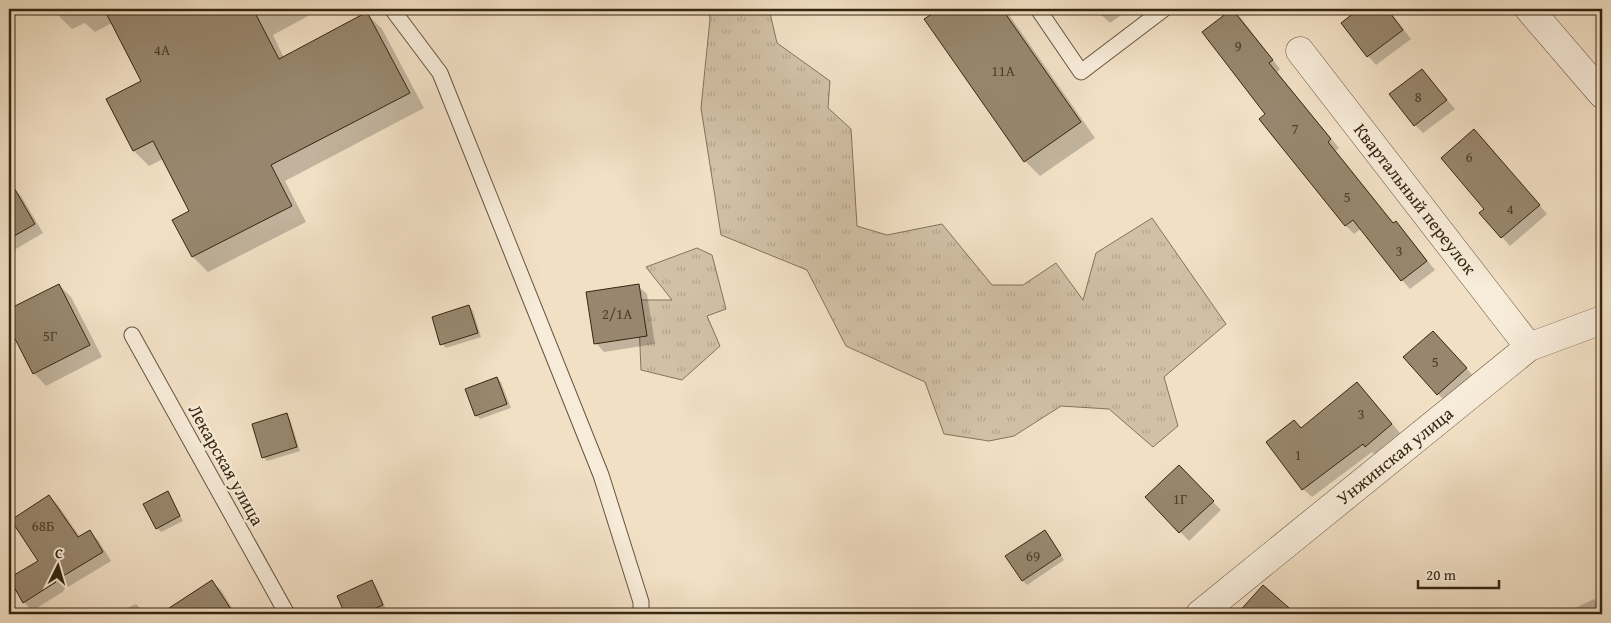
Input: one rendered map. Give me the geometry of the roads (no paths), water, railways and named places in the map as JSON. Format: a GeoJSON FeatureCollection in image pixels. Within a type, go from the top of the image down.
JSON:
{"type":"FeatureCollection","features":[{"type":"Feature","properties":{"kind":"street"},"geometry":{"type":"LineString","coordinates":[[1529,9],[1602,94]]}},
{"type":"Feature","properties":{"kind":"street","name":"Квартальный переулок"},"geometry":{"type":"LineString","coordinates":[[1300,51],[1529,347]]}},
{"type":"Feature","properties":{"kind":"street","name":"Унжинская улица"},"geometry":{"type":"LineString","coordinates":[[1200,614],[1529,347],[1602,320]]}},
{"type":"Feature","properties":{"kind":"lane"},"geometry":{"type":"LineString","coordinates":[[392,9],[440,73],[600,475],[641,602],[641,614]]}},
{"type":"Feature","properties":{"kind":"lane"},"geometry":{"type":"LineString","coordinates":[[1038,9],[1081,72],[1164,9]]}},
{"type":"Feature","properties":{"kind":"lane","name":"Лекарская улица"},"geometry":{"type":"LineString","coordinates":[[132,335],[288,614]]}}]}
